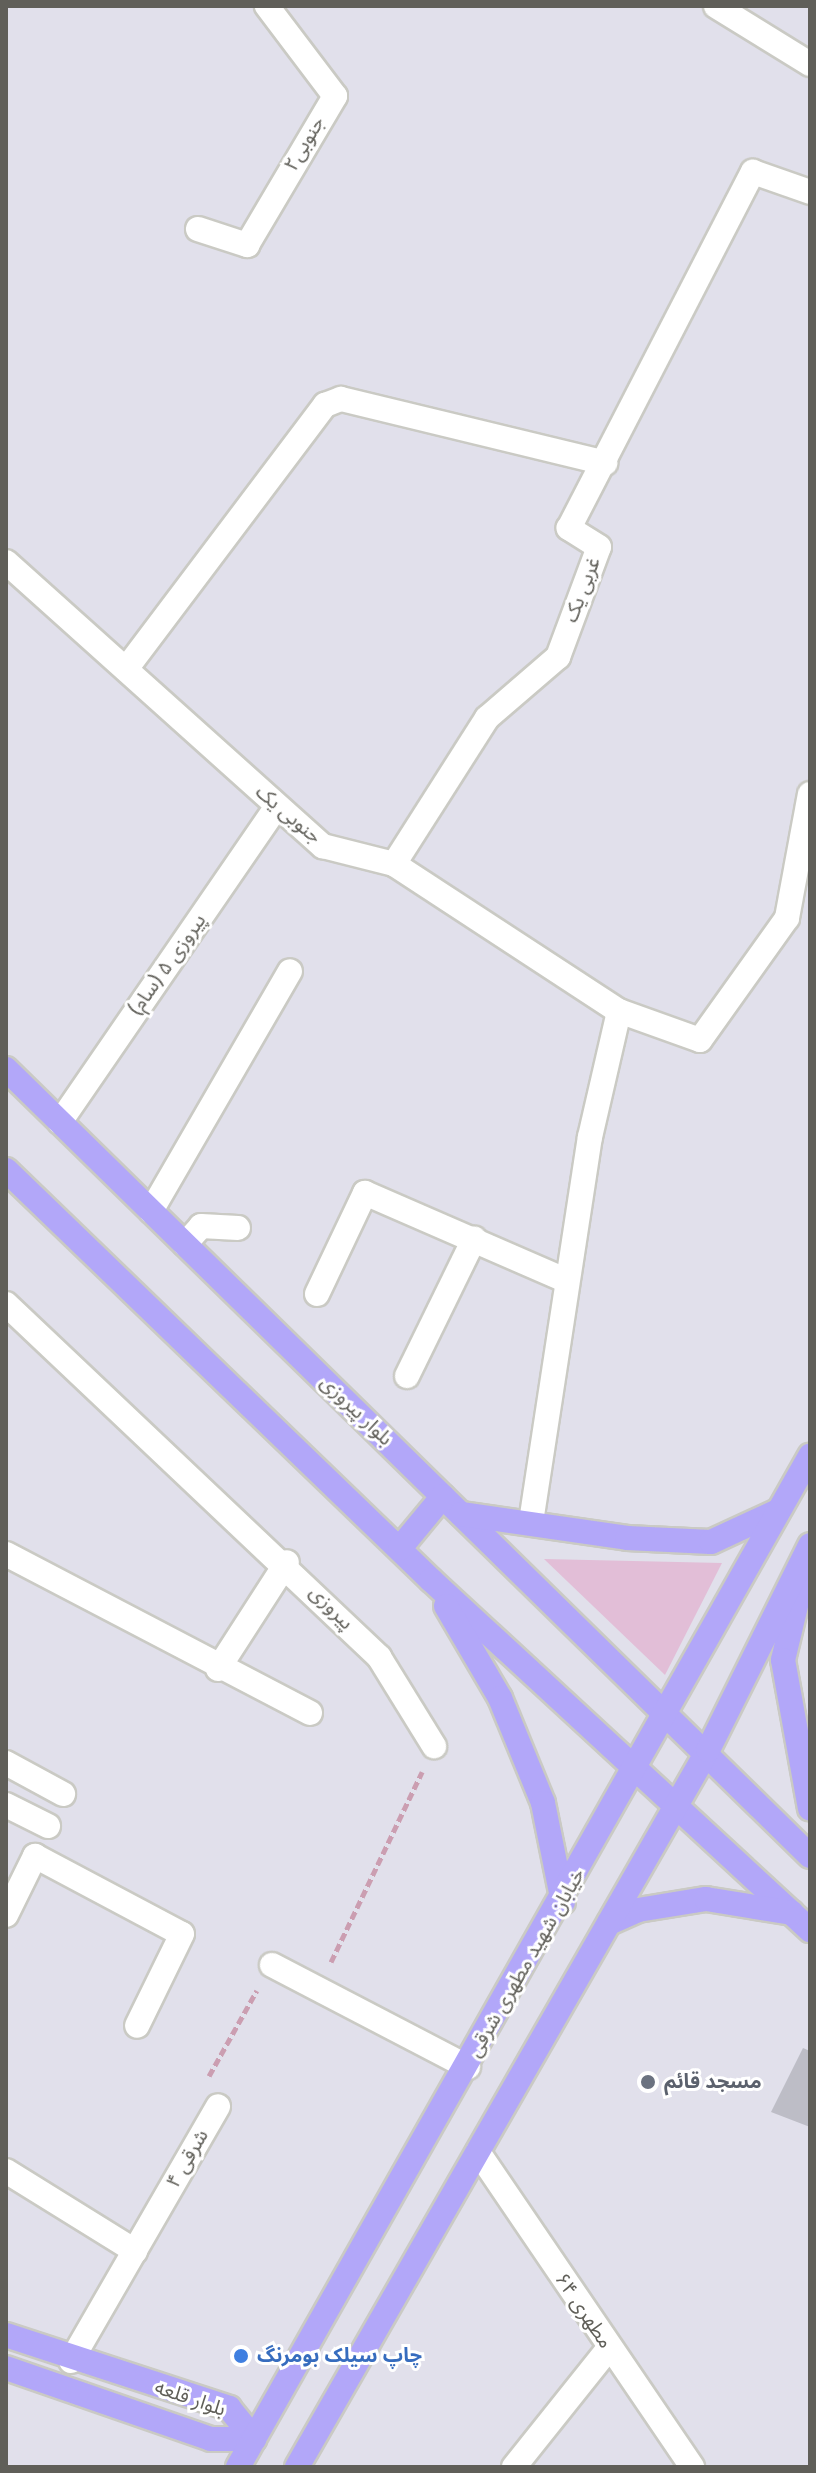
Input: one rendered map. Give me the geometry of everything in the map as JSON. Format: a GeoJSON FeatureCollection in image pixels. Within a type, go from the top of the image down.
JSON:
{"type":"FeatureCollection","features":[{"type":"Feature","properties":{"kind":"main road","name":"بلوار پیروزی"},"geometry":{"type":"LineString","coordinates":[[6,1069],[461,1514],[708,1750],[810,1856]]}},
{"type":"Feature","properties":{"kind":"main road"},"geometry":{"type":"LineString","coordinates":[[6,1170],[634,1772],[810,1930]]}},
{"type":"Feature","properties":{"kind":"main road","name":"خیابان شهید مطهری شرقی"},"geometry":{"type":"LineString","coordinates":[[238,2467],[563,1902],[666,1710],[810,1456]]}},
{"type":"Feature","properties":{"kind":"main road"},"geometry":{"type":"LineString","coordinates":[[400,1548],[443,1496]]}},
{"type":"Feature","properties":{"kind":"main road"},"geometry":{"type":"LineString","coordinates":[[461,1514],[711,1542],[778,1511]]}},
{"type":"Feature","properties":{"kind":"main road"},"geometry":{"type":"LineString","coordinates":[[297,2467],[708,1750],[810,1547]]}},
{"type":"Feature","properties":{"kind":"main road"},"geometry":{"type":"LineString","coordinates":[[810,1547],[783,1660],[810,1809]]}},
{"type":"Feature","properties":{"kind":"main road"},"geometry":{"type":"LineString","coordinates":[[431,1580],[500,1698],[543,1803],[563,1902]]}},
{"type":"Feature","properties":{"kind":"main road"},"geometry":{"type":"LineString","coordinates":[[609,1923],[638,1910],[706,1899],[792,1913]]}},
{"type":"Feature","properties":{"kind":"main road","name":"بلوار قلعه"},"geometry":{"type":"LineString","coordinates":[[6,2335],[71,2361],[229,2408],[254,2439]]}},
{"type":"Feature","properties":{"kind":"main road","name":"بلوار قلعه"},"geometry":{"type":"LineString","coordinates":[[6,2368],[211,2439],[254,2439]]}},
{"type":"Feature","properties":{"kind":"street","name":"جنوبی۲"},"geometry":{"type":"LineString","coordinates":[[198,229],[247,245],[335,96],[267,6]]}},
{"type":"Feature","properties":{"kind":"street"},"geometry":{"type":"LineString","coordinates":[[716,6],[810,64]]}},
{"type":"Feature","properties":{"kind":"street","name":"غربی یک"},"geometry":{"type":"LineString","coordinates":[[394,864],[487,718],[558,657],[599,547],[569,528],[753,172],[810,192]]}},
{"type":"Feature","properties":{"kind":"street"},"geometry":{"type":"LineString","coordinates":[[126,669],[325,405],[341,399],[605,463]]}},
{"type":"Feature","properties":{"kind":"street","name":"جنوبی یک"},"geometry":{"type":"LineString","coordinates":[[6,562],[276,808],[323,846],[394,864],[619,1011],[700,1040],[787,918],[810,794]]}},
{"type":"Feature","properties":{"kind":"street","name":"پیروزی ۵ (سام)"},"geometry":{"type":"LineString","coordinates":[[60,1122],[276,808]]}},
{"type":"Feature","properties":{"kind":"street"},"geometry":{"type":"LineString","coordinates":[[151,1211],[290,971]]}},
{"type":"Feature","properties":{"kind":"street"},"geometry":{"type":"LineString","coordinates":[[531,1522],[567,1281],[619,1011]]}},
{"type":"Feature","properties":{"kind":"street"},"geometry":{"type":"LineString","coordinates":[[317,1294],[365,1193],[567,1281]]}},
{"type":"Feature","properties":{"kind":"street"},"geometry":{"type":"LineString","coordinates":[[185,1244],[201,1226],[238,1228]]}},
{"type":"Feature","properties":{"kind":"street"},"geometry":{"type":"LineString","coordinates":[[407,1376],[474,1239]]}},
{"type":"Feature","properties":{"kind":"street","name":"پیروزی"},"geometry":{"type":"LineString","coordinates":[[6,1304],[287,1562],[379,1657],[434,1746]]}},
{"type":"Feature","properties":{"kind":"street"},"geometry":{"type":"LineString","coordinates":[[6,1554],[218,1669],[310,1713]]}},
{"type":"Feature","properties":{"kind":"street"},"geometry":{"type":"LineString","coordinates":[[218,1669],[287,1562]]}},
{"type":"Feature","properties":{"kind":"street"},"geometry":{"type":"LineString","coordinates":[[6,1763],[63,1794]]}},
{"type":"Feature","properties":{"kind":"street"},"geometry":{"type":"LineString","coordinates":[[6,1805],[48,1826]]}},
{"type":"Feature","properties":{"kind":"street"},"geometry":{"type":"LineString","coordinates":[[6,1915],[35,1856],[182,1934],[137,2026]]}},
{"type":"Feature","properties":{"kind":"street"},"geometry":{"type":"LineString","coordinates":[[272,1965],[468,2067]]}},
{"type":"Feature","properties":{"kind":"street","name":"شرقی ۴"},"geometry":{"type":"LineString","coordinates":[[71,2361],[218,2106]]}},
{"type":"Feature","properties":{"kind":"street","name":"مطهری ۶۴"},"geometry":{"type":"LineString","coordinates":[[478,2152],[692,2467]]}},
{"type":"Feature","properties":{"kind":"street"},"geometry":{"type":"LineString","coordinates":[[6,2171],[135,2251]]}},
{"type":"Feature","properties":{"kind":"street"},"geometry":{"type":"LineString","coordinates":[[514,2467],[609,2348]]}},
{"type":"Feature","properties":{"kind":"path"},"geometry":{"type":"LineString","coordinates":[[317,1990],[434,1746]]}},
{"type":"Feature","properties":{"kind":"path","name":"شرقی ۴"},"geometry":{"type":"LineString","coordinates":[[218,2106],[198,2095],[272,1965]]}},
{"type":"Feature","properties":{"kind":"shaded area"},"geometry":{"type":"Polygon","coordinates":[[[544,1559],[722,1563],[665,1675],[544,1559]]]}},
{"type":"Feature","properties":{"kind":"building"},"geometry":{"type":"Polygon","coordinates":[[[803,2048],[810,2051],[810,2127],[771,2112],[803,2048]]]}},
{"type":"Feature","properties":{"kind":"place","name":"مسجد قائم"},"geometry":{"type":"Point","coordinates":[648,2082]}},
{"type":"Feature","properties":{"kind":"place","name":"چاپ سیلک بومرنگ"},"geometry":{"type":"Point","coordinates":[241,2356]}}]}
